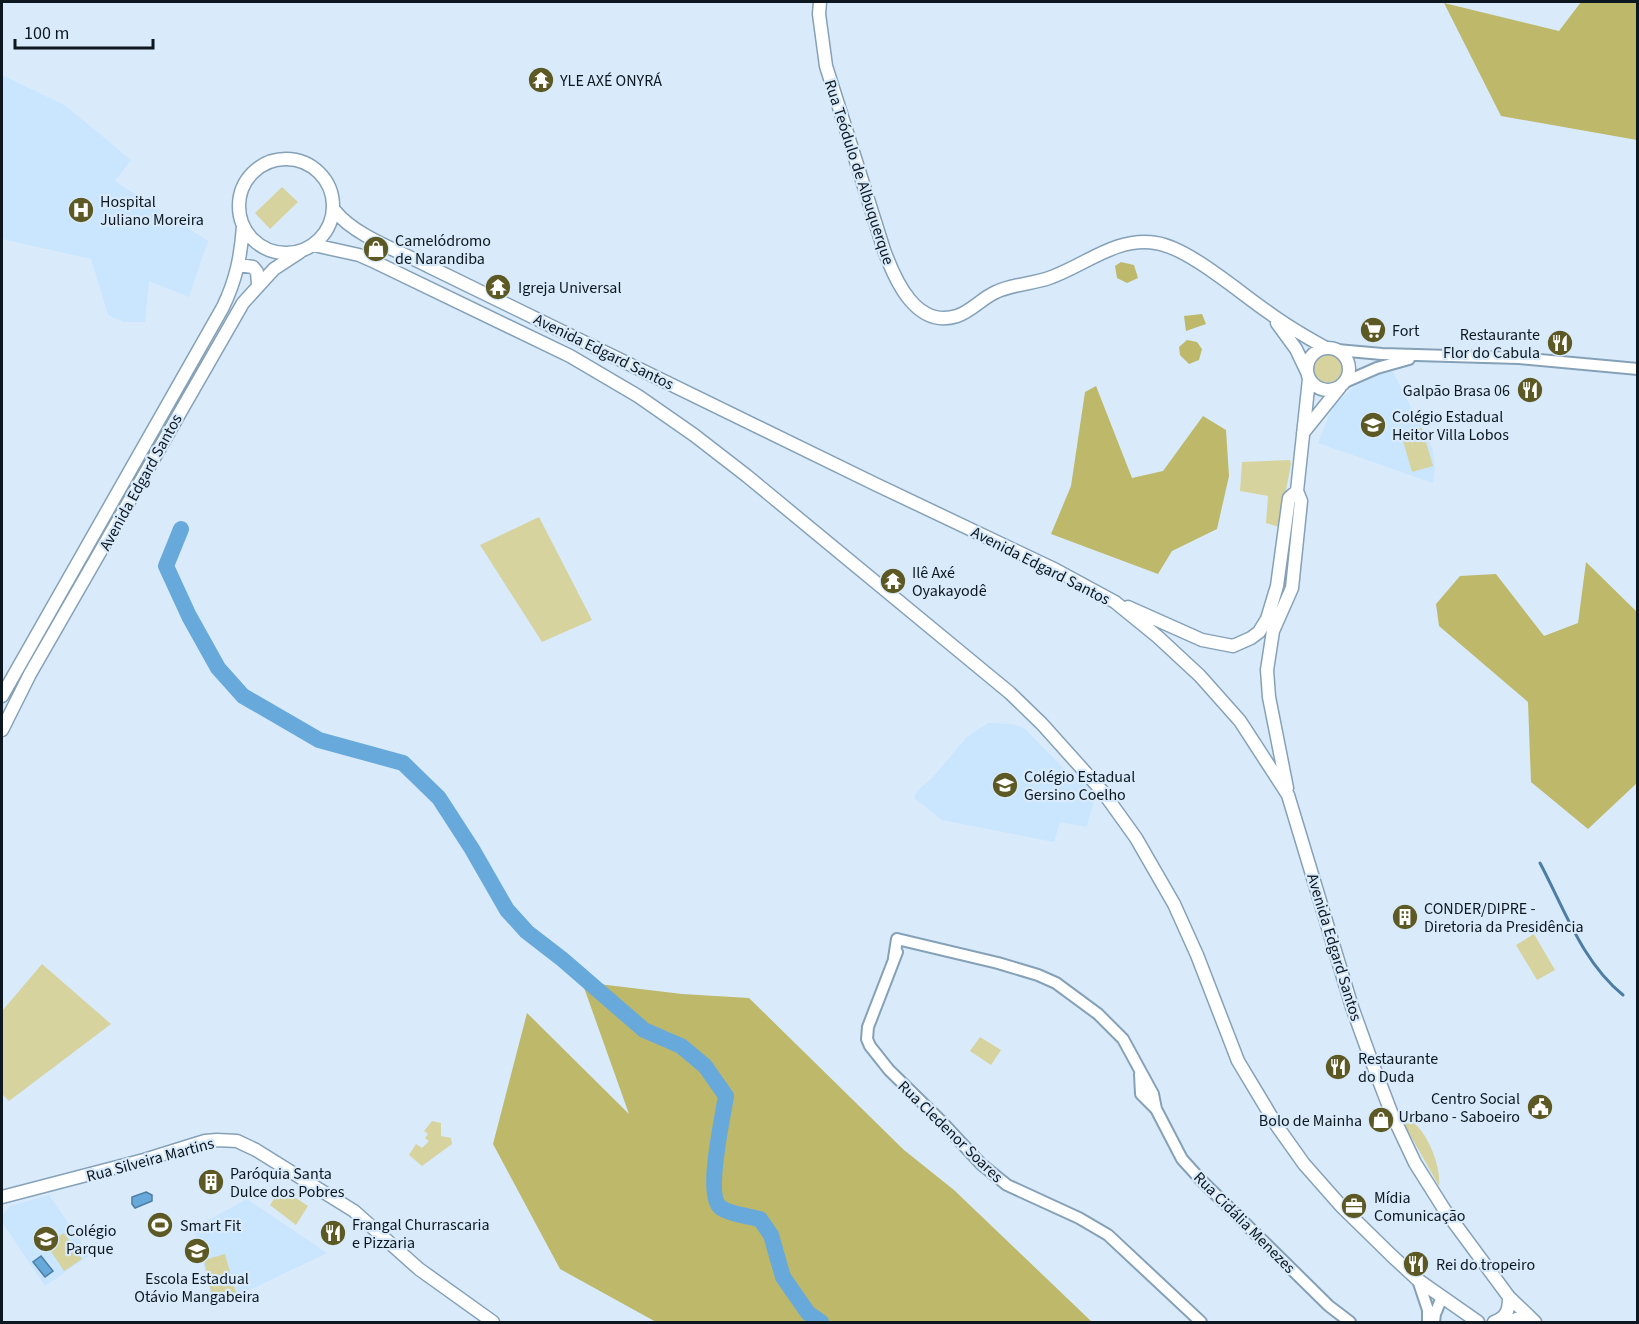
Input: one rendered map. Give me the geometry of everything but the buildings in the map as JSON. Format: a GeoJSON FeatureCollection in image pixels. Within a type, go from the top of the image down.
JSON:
{"type":"FeatureCollection","features":[{"type":"Feature","properties":{"kind":"main road","name":"Rua Teódulo de Albuquerque"},"geometry":{"type":"LineString","coordinates":[[820,2],[819,14],[826,66],[884,250],[892,272],[906,296],[923,312],[945,318],[958,315],[997,291],[1050,277],[1108,250],[1144,242],[1161,244],[1178,251],[1242,292],[1302,335],[1332,349]]}},
{"type":"Feature","properties":{"kind":"main road"},"geometry":{"type":"LineString","coordinates":[[286,159],[314,168],[324,178],[331,191],[335,211],[325,234],[314,245],[300,252],[283,254],[267,249],[253,240],[243,226],[239,199],[245,182],[257,169],[272,161],[286,159]]}},
{"type":"Feature","properties":{"kind":"main road","name":"Avenida Edgard Santos"},"geometry":{"type":"LineString","coordinates":[[335,211],[346,223],[363,233],[436,270],[1056,570],[1115,602],[1158,637],[1225,702],[1288,795],[1352,1007],[1370,1058],[1415,1163],[1444,1209],[1509,1297],[1531,1319]]}},
{"type":"Feature","properties":{"kind":"main road"},"geometry":{"type":"LineString","coordinates":[[335,250],[333,238],[335,230],[346,223]]}},
{"type":"Feature","properties":{"kind":"main road","name":"Avenida Edgard Santos"},"geometry":{"type":"LineString","coordinates":[[2,696],[223,307],[239,265],[243,226]]}},
{"type":"Feature","properties":{"kind":"main road","name":"Avenida Edgard Santos"},"geometry":{"type":"LineString","coordinates":[[314,245],[375,261],[570,356],[638,396],[747,476],[1010,693],[1103,792],[1136,838],[1160,878],[1194,948],[1238,1061],[1276,1126],[1321,1184],[1391,1255],[1418,1280],[1478,1323]]}},
{"type":"Feature","properties":{"kind":"main road","name":"Avenida Edgard Santos"},"geometry":{"type":"LineString","coordinates":[[2,730],[30,674],[243,303],[274,269],[300,252]]}},
{"type":"Feature","properties":{"kind":"main road"},"geometry":{"type":"LineString","coordinates":[[239,265],[253,267],[257,272],[258,284]]}},
{"type":"Feature","properties":{"kind":"main road","name":"Rua Teódulo de Albuquerque"},"geometry":{"type":"LineString","coordinates":[[1266,311],[1290,339],[1308,376]]}},
{"type":"Feature","properties":{"kind":"main road"},"geometry":{"type":"LineString","coordinates":[[1288,795],[1269,698],[1267,670],[1273,631],[1292,588],[1301,501],[1297,490],[1304,433],[1307,366],[1313,353],[1332,349],[1342,353],[1350,370],[1344,383],[1304,433]]}},
{"type":"Feature","properties":{"kind":"main road"},"geometry":{"type":"LineString","coordinates":[[1308,376],[1313,384],[1324,390],[1337,388],[1344,383]]}},
{"type":"Feature","properties":{"kind":"main road"},"geometry":{"type":"LineString","coordinates":[[1115,602],[1202,640],[1233,646],[1243,643],[1259,632],[1266,619],[1277,586],[1289,498],[1297,490]]}},
{"type":"Feature","properties":{"kind":"main road","name":"Rua Silveira Martins"},"geometry":{"type":"LineString","coordinates":[[2,1197],[144,1160],[206,1141],[237,1141],[256,1150],[354,1211],[419,1269],[493,1323]]}},
{"type":"Feature","properties":{"kind":"main road"},"geometry":{"type":"LineString","coordinates":[[1494,1323],[1501,1320],[1507,1313],[1509,1297]]}},
{"type":"Feature","properties":{"kind":"main road"},"geometry":{"type":"LineString","coordinates":[[1508,1323],[1531,1319]]}},
{"type":"Feature","properties":{"kind":"street","name":"Rua Teódulo de Albuquerque"},"geometry":{"type":"LineString","coordinates":[[1332,349],[1382,354],[1518,358],[1638,369]]}},
{"type":"Feature","properties":{"kind":"street","name":"Rua Teódulo de Albuquerque"},"geometry":{"type":"LineString","coordinates":[[1344,383],[1396,362],[1430,356]]}},
{"type":"Feature","properties":{"kind":"street","name":"Rua Cledenor Soares"},"geometry":{"type":"LineString","coordinates":[[900,940],[867,1027],[870,1046],[889,1070],[994,1175],[1023,1194],[1079,1218],[1108,1235],[1201,1323]]}},
{"type":"Feature","properties":{"kind":"street","name":"Rua Cidália Menezes"},"geometry":{"type":"LineString","coordinates":[[900,940],[1038,975],[1056,983],[1104,1018],[1123,1039],[1153,1094],[1156,1109],[1182,1159],[1329,1306],[1350,1323]]}},
{"type":"Feature","properties":{"kind":"street","name":"Avenida Edgard Santos"},"geometry":{"type":"LineString","coordinates":[[1418,1280],[1428,1310],[1428,1323]]}},
{"type":"Feature","properties":{"kind":"street"},"geometry":{"type":"LineString","coordinates":[[1434,1323],[1442,1297]]}},
{"type":"Feature","properties":{"kind":"shaded area"},"geometry":{"type":"Polygon","coordinates":[[[1581,2],[1637,2],[1637,140],[1501,116],[1444,3],[1559,31],[1581,2]]]}},
{"type":"Feature","properties":{"kind":"shaded area","name":"Hospital Juliano Moreira"},"geometry":{"type":"Polygon","coordinates":[[[2,75],[66,106],[131,160],[115,181],[208,241],[189,297],[149,281],[145,322],[124,322],[108,315],[91,259],[2,239],[2,75]]]}},
{"type":"Feature","properties":{"kind":"shaded area"},"geometry":{"type":"Polygon","coordinates":[[[282,187],[298,202],[270,229],[255,213],[282,187]]]}},
{"type":"Feature","properties":{"kind":"shaded area"},"geometry":{"type":"Polygon","coordinates":[[[1121,262],[1134,265],[1138,278],[1127,283],[1117,278],[1115,266],[1121,262]]]}},
{"type":"Feature","properties":{"kind":"shaded area"},"geometry":{"type":"Polygon","coordinates":[[[1202,314],[1206,324],[1186,331],[1184,316],[1202,314]]]}},
{"type":"Feature","properties":{"kind":"shaded area"},"geometry":{"type":"Polygon","coordinates":[[[1187,340],[1197,342],[1202,349],[1199,360],[1189,364],[1180,355],[1179,347],[1187,340]]]}},
{"type":"Feature","properties":{"kind":"shaded area"},"geometry":{"type":"Polygon","coordinates":[[[1327,353],[1338,357],[1342,368],[1338,379],[1327,383],[1316,379],[1312,368],[1316,357],[1327,353]]]}},
{"type":"Feature","properties":{"kind":"shaded area","name":"Colégio Estadual Heitor Villa Lobos"},"geometry":{"type":"Polygon","coordinates":[[[1393,372],[1433,450],[1435,468],[1433,483],[1318,443],[1333,406],[1354,387],[1381,374],[1393,372]]]}},
{"type":"Feature","properties":{"kind":"shaded area"},"geometry":{"type":"Polygon","coordinates":[[[1096,386],[1132,478],[1163,471],[1203,416],[1226,430],[1229,476],[1217,529],[1172,551],[1158,574],[1051,534],[1071,486],[1085,392],[1096,386]]]}},
{"type":"Feature","properties":{"kind":"shaded area"},"geometry":{"type":"Polygon","coordinates":[[[1422,428],[1433,466],[1412,472],[1401,434],[1422,428]]]}},
{"type":"Feature","properties":{"kind":"shaded area"},"geometry":{"type":"Polygon","coordinates":[[[1290,460],[1279,527],[1266,523],[1268,496],[1240,491],[1242,462],[1290,460]]]}},
{"type":"Feature","properties":{"kind":"shaded area"},"geometry":{"type":"Polygon","coordinates":[[[539,517],[592,620],[542,642],[480,545],[539,517]]]}},
{"type":"Feature","properties":{"kind":"shaded area"},"geometry":{"type":"Polygon","coordinates":[[[1586,562],[1638,613],[1637,783],[1588,829],[1531,782],[1528,702],[1439,626],[1436,604],[1460,576],[1496,574],[1544,636],[1578,623],[1586,562]]]}},
{"type":"Feature","properties":{"kind":"shaded area","name":"Colégio Estadual Gersino Coelho"},"geometry":{"type":"Polygon","coordinates":[[[988,723],[1012,724],[1024,728],[1067,772],[1096,792],[1087,827],[1060,822],[1054,842],[942,820],[914,798],[917,791],[932,778],[967,737],[988,723]]]}},
{"type":"Feature","properties":{"kind":"shaded area"},"geometry":{"type":"Polygon","coordinates":[[[1534,934],[1555,970],[1537,980],[1516,945],[1534,934]]]}},
{"type":"Feature","properties":{"kind":"shaded area"},"geometry":{"type":"Polygon","coordinates":[[[42,964],[111,1024],[9,1101],[2,1094],[2,1011],[42,964]]]}},
{"type":"Feature","properties":{"kind":"shaded area"},"geometry":{"type":"Polygon","coordinates":[[[582,982],[682,994],[749,998],[904,1150],[954,1190],[1092,1322],[656,1322],[560,1269],[493,1144],[527,1013],[629,1114],[582,982]]]}},
{"type":"Feature","properties":{"kind":"shaded area"},"geometry":{"type":"Polygon","coordinates":[[[980,1037],[1001,1050],[991,1065],[970,1051],[980,1037]]]}},
{"type":"Feature","properties":{"kind":"shaded area"},"geometry":{"type":"Polygon","coordinates":[[[1400,1117],[1416,1125],[1429,1144],[1437,1167],[1439,1186],[1400,1117]]]}},
{"type":"Feature","properties":{"kind":"shaded area"},"geometry":{"type":"Polygon","coordinates":[[[432,1121],[441,1123],[441,1136],[451,1138],[452,1144],[422,1166],[409,1155],[416,1144],[422,1148],[429,1141],[425,1138],[428,1134],[424,1131],[432,1121]]]}},
{"type":"Feature","properties":{"kind":"shaded area"},"geometry":{"type":"Polygon","coordinates":[[[281,1188],[308,1206],[296,1225],[270,1205],[281,1188]]]}},
{"type":"Feature","properties":{"kind":"shaded area","name":"Colégio Parque"},"geometry":{"type":"Polygon","coordinates":[[[49,1195],[90,1255],[45,1286],[2,1222],[2,1216],[10,1206],[49,1195]]]}},
{"type":"Feature","properties":{"kind":"shaded area"},"geometry":{"type":"Polygon","coordinates":[[[247,1199],[327,1253],[214,1307],[194,1228],[247,1199]]]}},
{"type":"Feature","properties":{"kind":"shaded area"},"geometry":{"type":"Polygon","coordinates":[[[64,1233],[82,1259],[64,1271],[46,1244],[64,1233]]]}},
{"type":"Feature","properties":{"kind":"shaded area"},"geometry":{"type":"Polygon","coordinates":[[[225,1254],[236,1293],[213,1301],[204,1260],[225,1254]]]}},
{"type":"Feature","properties":{"kind":"water"},"geometry":{"type":"Polygon","coordinates":[[[146,1192],[152,1195],[152,1201],[135,1208],[132,1204],[132,1197],[146,1192]]]}},
{"type":"Feature","properties":{"kind":"water"},"geometry":{"type":"Polygon","coordinates":[[[41,1256],[53,1271],[45,1277],[33,1262],[41,1256]]]}},
{"type":"Feature","properties":{"kind":"waterway"},"geometry":{"type":"LineString","coordinates":[[181,529],[166,566],[189,616],[218,668],[243,696],[319,740],[403,763],[439,798],[507,910],[527,932],[644,1030],[681,1046],[705,1066],[726,1096],[715,1172],[716,1199],[723,1209],[760,1219],[771,1235],[783,1277],[808,1313],[821,1322]]}},
{"type":"Feature","properties":{"kind":"waterway"},"geometry":{"type":"LineString","coordinates":[[1540,863],[1585,951],[1596,967],[1623,995]]}},
{"type":"Feature","properties":{"kind":"place","name":"YLE AXÉ ONYRÁ"},"geometry":{"type":"Point","coordinates":[541,80]}},
{"type":"Feature","properties":{"kind":"place","name":"Hospital Juliano Moreira"},"geometry":{"type":"Point","coordinates":[81,210]}},
{"type":"Feature","properties":{"kind":"place","name":"Camelódromo de Narandiba"},"geometry":{"type":"Point","coordinates":[376,249]}},
{"type":"Feature","properties":{"kind":"place","name":"Igreja Universal"},"geometry":{"type":"Point","coordinates":[498,287]}},
{"type":"Feature","properties":{"kind":"place","name":"Fort"},"geometry":{"type":"Point","coordinates":[1373,330]}},
{"type":"Feature","properties":{"kind":"place","name":"Restaurante Flor do Cabula"},"geometry":{"type":"Point","coordinates":[1560,343]}},
{"type":"Feature","properties":{"kind":"place","name":"Galpão Brasa 06"},"geometry":{"type":"Point","coordinates":[1530,390]}},
{"type":"Feature","properties":{"kind":"place","name":"Colégio Estadual Heitor Villa Lobos"},"geometry":{"type":"Point","coordinates":[1373,425]}},
{"type":"Feature","properties":{"kind":"place","name":"Ilê Axé Oyakayodê"},"geometry":{"type":"Point","coordinates":[893,581]}},
{"type":"Feature","properties":{"kind":"place","name":"Colégio Estadual Gersino Coelho"},"geometry":{"type":"Point","coordinates":[1005,785]}},
{"type":"Feature","properties":{"kind":"place","name":"CONDER/DIPRE - Diretoria da Presidência"},"geometry":{"type":"Point","coordinates":[1405,917]}},
{"type":"Feature","properties":{"kind":"place","name":"Restaurante do Duda"},"geometry":{"type":"Point","coordinates":[1338,1067]}},
{"type":"Feature","properties":{"kind":"place","name":"Centro Social Urbano - Saboeiro"},"geometry":{"type":"Point","coordinates":[1540,1107]}},
{"type":"Feature","properties":{"kind":"place","name":"Bolo de Mainha"},"geometry":{"type":"Point","coordinates":[1381,1120]}},
{"type":"Feature","properties":{"kind":"place","name":"Paróquia Santa Dulce dos Pobres"},"geometry":{"type":"Point","coordinates":[211,1182]}},
{"type":"Feature","properties":{"kind":"place","name":"Mídia Comunicação"},"geometry":{"type":"Point","coordinates":[1354,1206]}},
{"type":"Feature","properties":{"kind":"place","name":"Smart Fit"},"geometry":{"type":"Point","coordinates":[160,1225]}},
{"type":"Feature","properties":{"kind":"place","name":"Frangal Churrascaria e Pizzaria"},"geometry":{"type":"Point","coordinates":[333,1233]}},
{"type":"Feature","properties":{"kind":"place","name":"Colégio Parque"},"geometry":{"type":"Point","coordinates":[46,1239]}},
{"type":"Feature","properties":{"kind":"place","name":"Escola Estadual Otávio Mangabeira"},"geometry":{"type":"Point","coordinates":[197,1251]}},
{"type":"Feature","properties":{"kind":"place","name":"Rei do tropeiro"},"geometry":{"type":"Point","coordinates":[1416,1264]}}]}
